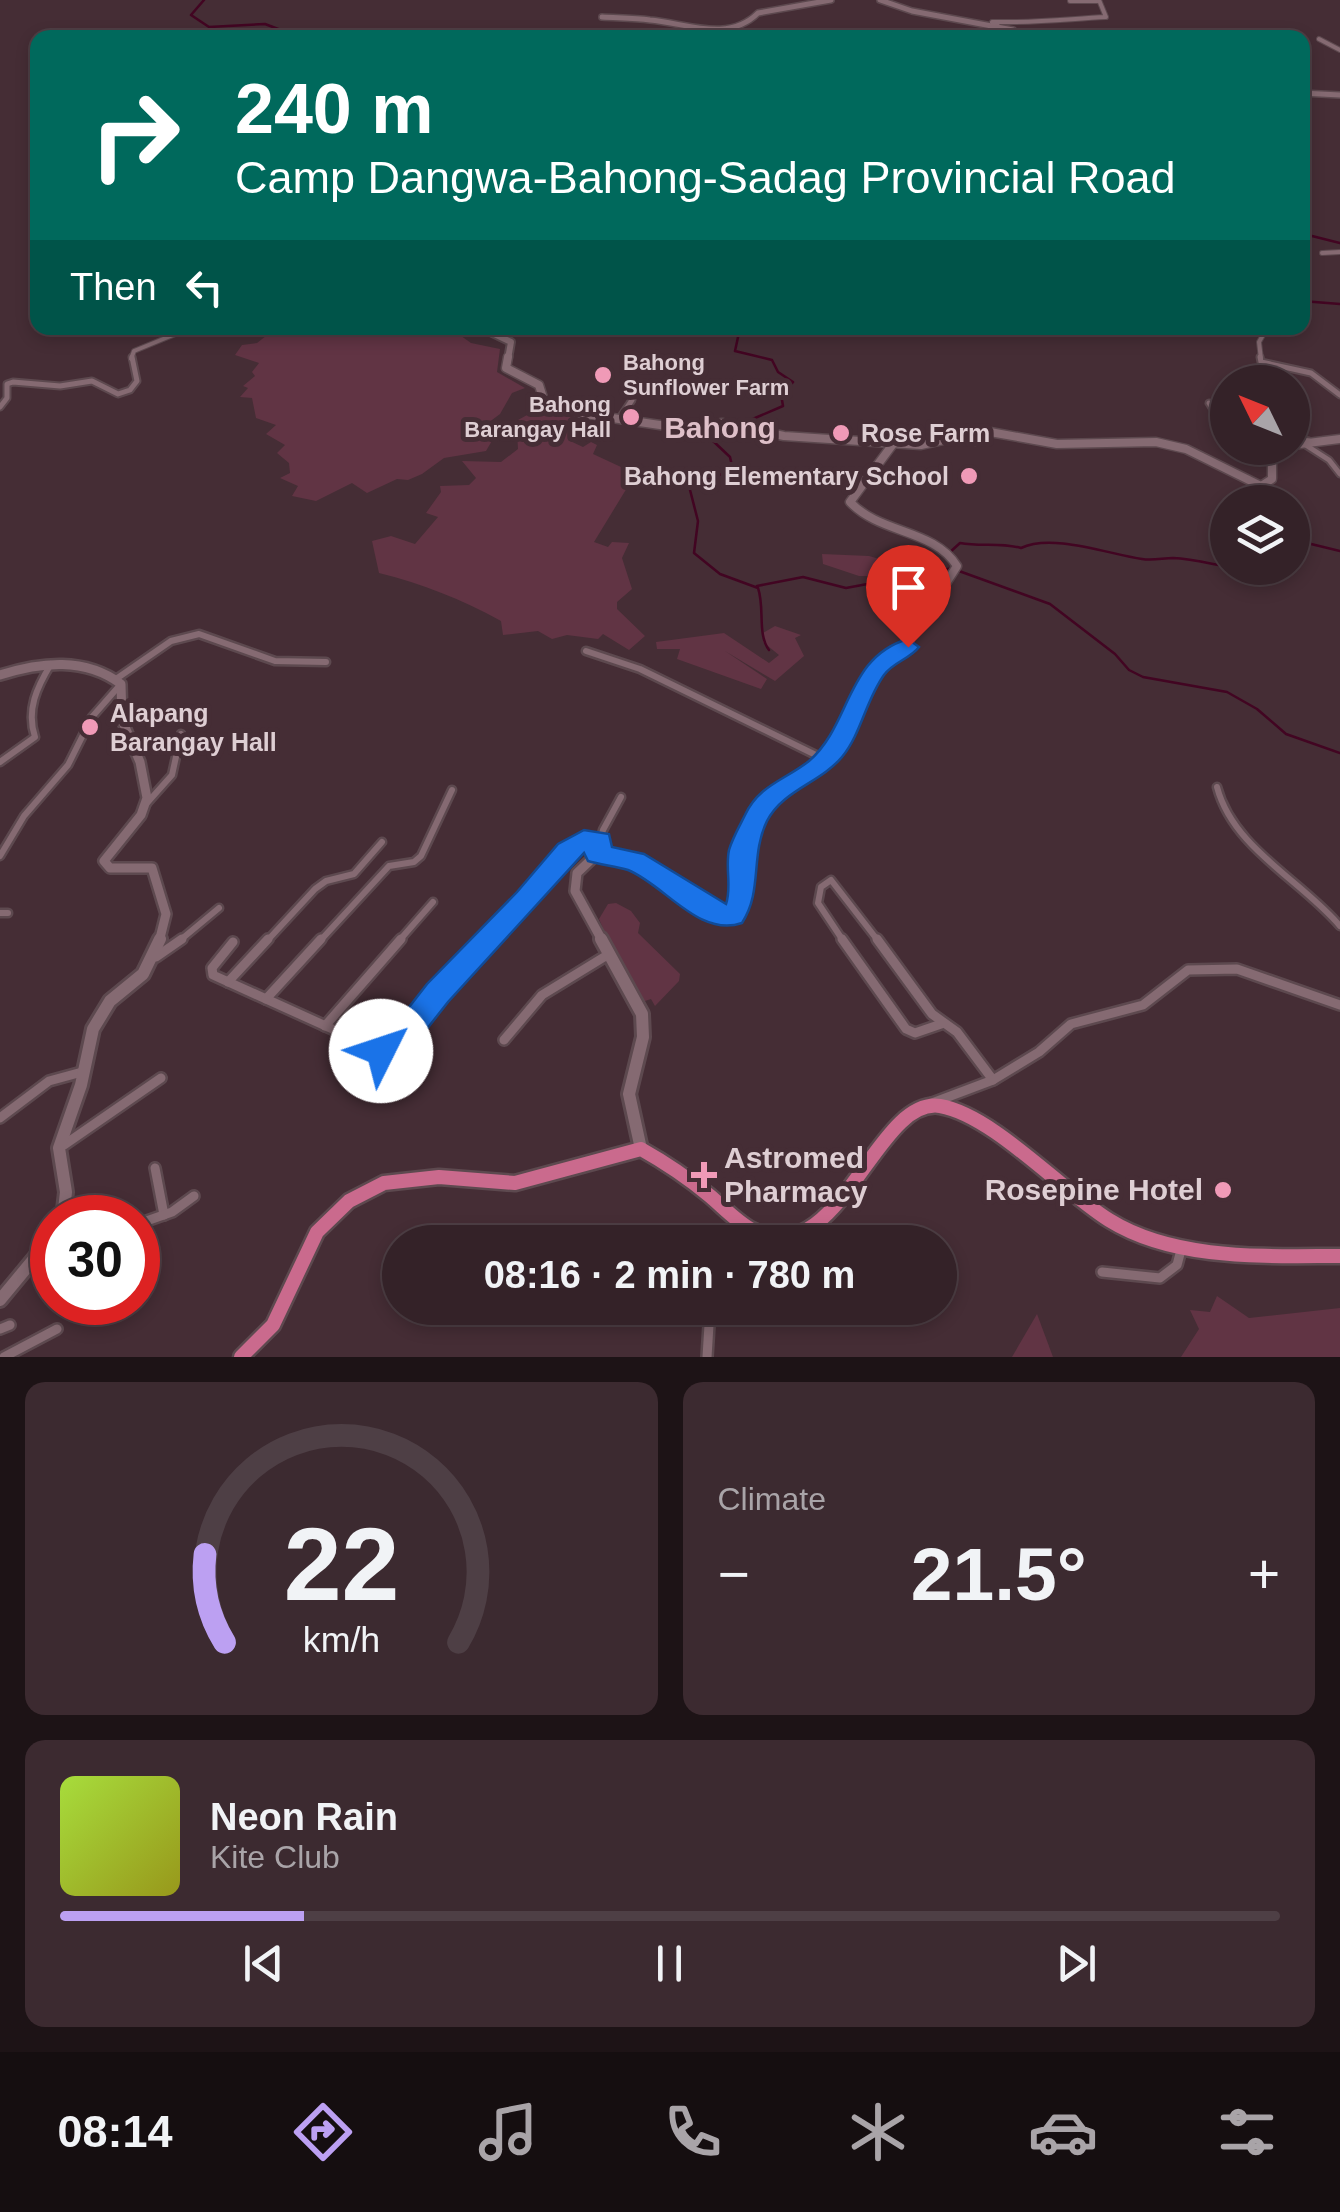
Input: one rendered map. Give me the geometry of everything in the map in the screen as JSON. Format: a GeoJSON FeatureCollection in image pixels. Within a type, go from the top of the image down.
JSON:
{"type":"FeatureCollection","features":[{"type":"Feature","properties":{"kind":"highway"},"geometry":{"type":"LineString","coordinates":[[814,1225],[850,1192],[909,1115],[931,1104],[944,1104],[975,1121],[1110,1222],[1142,1237],[1232,1254],[1340,1256]]}},
{"type":"Feature","properties":{"kind":"highway"},"geometry":{"type":"LineString","coordinates":[[241,1357],[273,1325],[318,1232],[363,1191],[407,1178],[527,1181],[604,1156],[642,1149],[679,1171],[738,1225]]}},
{"type":"Feature","properties":{"kind":"main road"},"geometry":{"type":"LineString","coordinates":[[0,675],[51,664],[86,668],[118,682],[122,720],[144,774],[146,804],[104,861],[114,868],[146,865],[156,874],[166,922],[138,980],[110,1001],[99,1016],[59,1148],[66,1195]]}},
{"type":"Feature","properties":{"kind":"street"},"geometry":{"type":"LineString","coordinates":[[724,30],[752,20],[758,13],[831,0]]}},
{"type":"Feature","properties":{"kind":"street"},"geometry":{"type":"LineString","coordinates":[[880,0],[921,15],[955,16],[1014,30]]}},
{"type":"Feature","properties":{"kind":"street"},"geometry":{"type":"LineString","coordinates":[[1070,1],[1108,2]]}},
{"type":"Feature","properties":{"kind":"street"},"geometry":{"type":"LineString","coordinates":[[1000,27],[992,22],[1046,23],[1055,19],[1106,17],[1108,14],[1099,1]]}},
{"type":"Feature","properties":{"kind":"street"},"geometry":{"type":"LineString","coordinates":[[602,16],[654,20],[691,30]]}},
{"type":"Feature","properties":{"kind":"street"},"geometry":{"type":"LineString","coordinates":[[1338,40],[1321,40],[1339,49]]}},
{"type":"Feature","properties":{"kind":"street"},"geometry":{"type":"LineString","coordinates":[[1310,94],[1340,95]]}},
{"type":"Feature","properties":{"kind":"street"},"geometry":{"type":"LineString","coordinates":[[1322,252],[1340,252]]}},
{"type":"Feature","properties":{"kind":"street"},"geometry":{"type":"LineString","coordinates":[[0,407],[7,398],[7,384],[13,382],[64,386],[92,382],[117,394],[125,392],[137,382],[131,362],[134,351],[173,335]]}},
{"type":"Feature","properties":{"kind":"street"},"geometry":{"type":"LineString","coordinates":[[496,335],[511,342],[506,368],[539,384],[546,403],[585,414],[688,428],[722,423],[776,435],[893,444],[927,445],[957,438],[975,441],[990,432],[1057,444],[1144,440],[1186,449],[1210,461]]}},
{"type":"Feature","properties":{"kind":"street"},"geometry":{"type":"LineString","coordinates":[[1264,335],[1261,362],[1311,373],[1340,395]]}},
{"type":"Feature","properties":{"kind":"street"},"geometry":{"type":"LineString","coordinates":[[620,418],[632,400]]}},
{"type":"Feature","properties":{"kind":"street"},"geometry":{"type":"LineString","coordinates":[[1310,443],[1340,439]]}},
{"type":"Feature","properties":{"kind":"street"},"geometry":{"type":"LineString","coordinates":[[1310,442],[1315,442]]}},
{"type":"Feature","properties":{"kind":"street"},"geometry":{"type":"LineString","coordinates":[[597,854],[635,862],[716,914],[733,916],[742,902],[742,850],[758,815],[774,792],[802,778],[842,740],[856,701],[880,664],[908,647],[904,626],[906,602],[940,590],[953,580],[958,566],[947,552],[875,525],[852,506],[853,494],[886,464],[893,444]]}},
{"type":"Feature","properties":{"kind":"street"},"geometry":{"type":"LineString","coordinates":[[1310,448],[1329,460],[1340,474]]}},
{"type":"Feature","properties":{"kind":"street"},"geometry":{"type":"LineString","coordinates":[[1218,465],[1261,486],[1272,480],[1272,465]]}},
{"type":"Feature","properties":{"kind":"street"},"geometry":{"type":"LineString","coordinates":[[0,856],[24,816],[72,758],[92,717],[118,682],[158,648],[193,634],[212,636],[275,662],[326,662]]}},
{"type":"Feature","properties":{"kind":"street"},"geometry":{"type":"LineString","coordinates":[[586,651],[640,670],[824,760]]}},
{"type":"Feature","properties":{"kind":"street"},"geometry":{"type":"LineString","coordinates":[[0,762],[35,737],[29,725],[33,697],[51,664]]}},
{"type":"Feature","properties":{"kind":"street"},"geometry":{"type":"LineString","coordinates":[[146,804],[172,776],[181,734]]}},
{"type":"Feature","properties":{"kind":"street"},"geometry":{"type":"LineString","coordinates":[[1217,787],[1224,811],[1241,834],[1311,893],[1340,926]]}},
{"type":"Feature","properties":{"kind":"street"},"geometry":{"type":"LineString","coordinates":[[266,998],[389,866],[414,862],[421,856],[452,790]]}},
{"type":"Feature","properties":{"kind":"street"},"geometry":{"type":"LineString","coordinates":[[621,797],[597,854],[577,873],[574,883],[642,1014],[644,1036],[629,1094],[642,1149]]}},
{"type":"Feature","properties":{"kind":"street"},"geometry":{"type":"LineString","coordinates":[[233,942],[211,971],[372,1049],[390,1048],[567,851],[584,840],[600,841]]}},
{"type":"Feature","properties":{"kind":"street"},"geometry":{"type":"LineString","coordinates":[[228,982],[316,888],[326,881],[354,874],[382,842]]}},
{"type":"Feature","properties":{"kind":"street"},"geometry":{"type":"LineString","coordinates":[[944,1023],[916,1033],[901,1023],[818,907],[816,896],[822,884],[830,880],[836,883],[915,992],[956,1032],[993,1080]]}},
{"type":"Feature","properties":{"kind":"street"},"geometry":{"type":"LineString","coordinates":[[325,1026],[433,902]]}},
{"type":"Feature","properties":{"kind":"street"},"geometry":{"type":"LineString","coordinates":[[150,960],[197,929],[219,908]]}},
{"type":"Feature","properties":{"kind":"street"},"geometry":{"type":"LineString","coordinates":[[504,1040],[542,995],[609,954]]}},
{"type":"Feature","properties":{"kind":"street"},"geometry":{"type":"LineString","coordinates":[[931,1104],[945,1095],[993,1080],[1039,1052],[1071,1024],[1143,1006],[1188,970],[1238,969],[1340,1005]]}},
{"type":"Feature","properties":{"kind":"street"},"geometry":{"type":"LineString","coordinates":[[0,1118],[50,1081],[83,1072]]}},
{"type":"Feature","properties":{"kind":"street"},"geometry":{"type":"LineString","coordinates":[[59,1148],[160,1078]]}},
{"type":"Feature","properties":{"kind":"street"},"geometry":{"type":"LineString","coordinates":[[155,1168],[164,1215]]}},
{"type":"Feature","properties":{"kind":"street"},"geometry":{"type":"LineString","coordinates":[[160,1216],[194,1196]]}},
{"type":"Feature","properties":{"kind":"street"},"geometry":{"type":"LineString","coordinates":[[1102,1272],[1119,1272],[1138,1280],[1160,1278],[1178,1262],[1180,1244]]}},
{"type":"Feature","properties":{"kind":"street"},"geometry":{"type":"LineString","coordinates":[[0,1300],[30,1264]]}},
{"type":"Feature","properties":{"kind":"street"},"geometry":{"type":"LineString","coordinates":[[708,1325],[708,1357]]}},
{"type":"Feature","properties":{"kind":"street"},"geometry":{"type":"LineString","coordinates":[[4,1357],[57,1330]]}},
{"type":"Feature","properties":{"kind":"shaded area"},"geometry":{"type":"Polygon","coordinates":[[[267,335],[460,335],[471,343],[500,349],[497,372],[525,388],[512,393],[500,414],[476,432],[493,439],[486,451],[444,458],[422,474],[408,480],[397,479],[367,493],[352,483],[316,501],[292,496],[298,486],[280,478],[290,473],[289,463],[277,453],[285,445],[266,434],[276,425],[256,418],[252,398],[240,397],[259,363],[235,355],[242,345],[257,343],[267,335]]]}},
{"type":"Feature","properties":{"kind":"shaded area"},"geometry":{"type":"Polygon","coordinates":[[[538,409],[564,414],[581,423],[586,428],[568,440],[583,447],[591,442],[597,445],[593,454],[621,467],[633,478],[594,542],[608,547],[612,542],[629,543],[622,558],[632,589],[617,602],[617,609],[645,636],[629,650],[603,634],[598,639],[567,635],[552,639],[538,631],[503,635],[501,621],[486,613],[442,593],[379,573],[372,541],[391,536],[415,544],[438,517],[426,513],[441,492],[440,486],[469,485],[476,478],[462,461],[501,462],[518,449],[517,432],[524,425],[518,420],[538,409]]]}},
{"type":"Feature","properties":{"kind":"shaded area"},"geometry":{"type":"Polygon","coordinates":[[[822,554],[869,556],[914,569],[905,576],[859,576],[823,564],[822,554]]]}},
{"type":"Feature","properties":{"kind":"shaded area"},"geometry":{"type":"Polygon","coordinates":[[[775,626],[801,635],[795,638],[804,656],[775,681],[725,651],[767,679],[761,689],[677,659],[680,649],[657,649],[656,642],[724,633],[769,663],[779,655],[763,642],[763,633],[775,626]]]}},
{"type":"Feature","properties":{"kind":"shaded area"},"geometry":{"type":"Polygon","coordinates":[[[616,903],[631,911],[640,923],[638,933],[680,974],[679,981],[655,1006],[651,999],[642,1002],[622,971],[599,919],[608,904],[616,903]]]}},
{"type":"Feature","properties":{"kind":"shaded area"},"geometry":{"type":"Polygon","coordinates":[[[1217,1296],[1249,1318],[1340,1308],[1340,1357],[1181,1357],[1199,1329],[1190,1310],[1210,1312],[1217,1296]]]}},
{"type":"Feature","properties":{"kind":"shaded area"},"geometry":{"type":"Polygon","coordinates":[[[1037,1314],[1053,1357],[1012,1357],[1037,1314]]]}},
{"type":"Feature","properties":{"kind":"waterway"},"geometry":{"type":"LineString","coordinates":[[204,0],[191,15],[209,27],[265,24],[281,30]]}},
{"type":"Feature","properties":{"kind":"waterway"},"geometry":{"type":"LineString","coordinates":[[1310,236],[1340,243]]}},
{"type":"Feature","properties":{"kind":"waterway"},"geometry":{"type":"LineString","coordinates":[[1310,302],[1340,304]]}},
{"type":"Feature","properties":{"kind":"waterway"},"geometry":{"type":"LineString","coordinates":[[738,335],[735,351],[772,360],[778,372],[793,382],[781,394],[783,406],[741,424]]}},
{"type":"Feature","properties":{"kind":"waterway"},"geometry":{"type":"LineString","coordinates":[[734,428],[721,431],[712,440],[730,457],[733,470],[689,486],[698,521],[694,553],[720,574],[758,588],[763,636],[769,650]]}},
{"type":"Feature","properties":{"kind":"waterway"},"geometry":{"type":"LineString","coordinates":[[949,553],[960,543],[1021,548],[1048,543],[1142,559],[1210,564]]}},
{"type":"Feature","properties":{"kind":"waterway"},"geometry":{"type":"LineString","coordinates":[[1310,544],[1340,551]]}},
{"type":"Feature","properties":{"kind":"waterway"},"geometry":{"type":"LineString","coordinates":[[757,586],[803,577],[846,588],[953,568]]}},
{"type":"Feature","properties":{"kind":"waterway"},"geometry":{"type":"LineString","coordinates":[[959,571],[1050,604],[1115,654],[1129,670],[1143,677],[1227,692],[1257,709],[1286,734],[1340,753]]}},
{"type":"Feature","properties":{"kind":"place","name":"Bahong Sunflower Farm"},"geometry":{"type":"Point","coordinates":[603,375]}},
{"type":"Feature","properties":{"kind":"place","name":"Bahong Barangay Hall"},"geometry":{"type":"Point","coordinates":[631,417]}},
{"type":"Feature","properties":{"kind":"place","name":"Rose Farm"},"geometry":{"type":"Point","coordinates":[841,433]}},
{"type":"Feature","properties":{"kind":"place","name":"Bahong Elementary School"},"geometry":{"type":"Point","coordinates":[969,476]}},
{"type":"Feature","properties":{"kind":"place","name":"Alapang Barangay Hall"},"geometry":{"type":"Point","coordinates":[90,727]}},
{"type":"Feature","properties":{"kind":"place","name":"Astromed Pharmacy"},"geometry":{"type":"Point","coordinates":[704,1175]}},
{"type":"Feature","properties":{"kind":"place","name":"Rosepine Hotel"},"geometry":{"type":"Point","coordinates":[1223,1190]}},
{"type":"Feature","properties":{"kind":"district","name":"Bahong"},"geometry":{"type":"Point","coordinates":[720,428]}},
{"type":"Feature","properties":{"kind":"route"},"geometry":{"type":"LineString","coordinates":[[381,1051],[402,1038],[567,851],[584,840],[600,841],[597,854],[635,862],[690,893],[716,914],[733,916],[742,902],[742,850],[758,815],[774,792],[816,769],[836,748],[873,673],[890,656],[908,647]]}}]}
